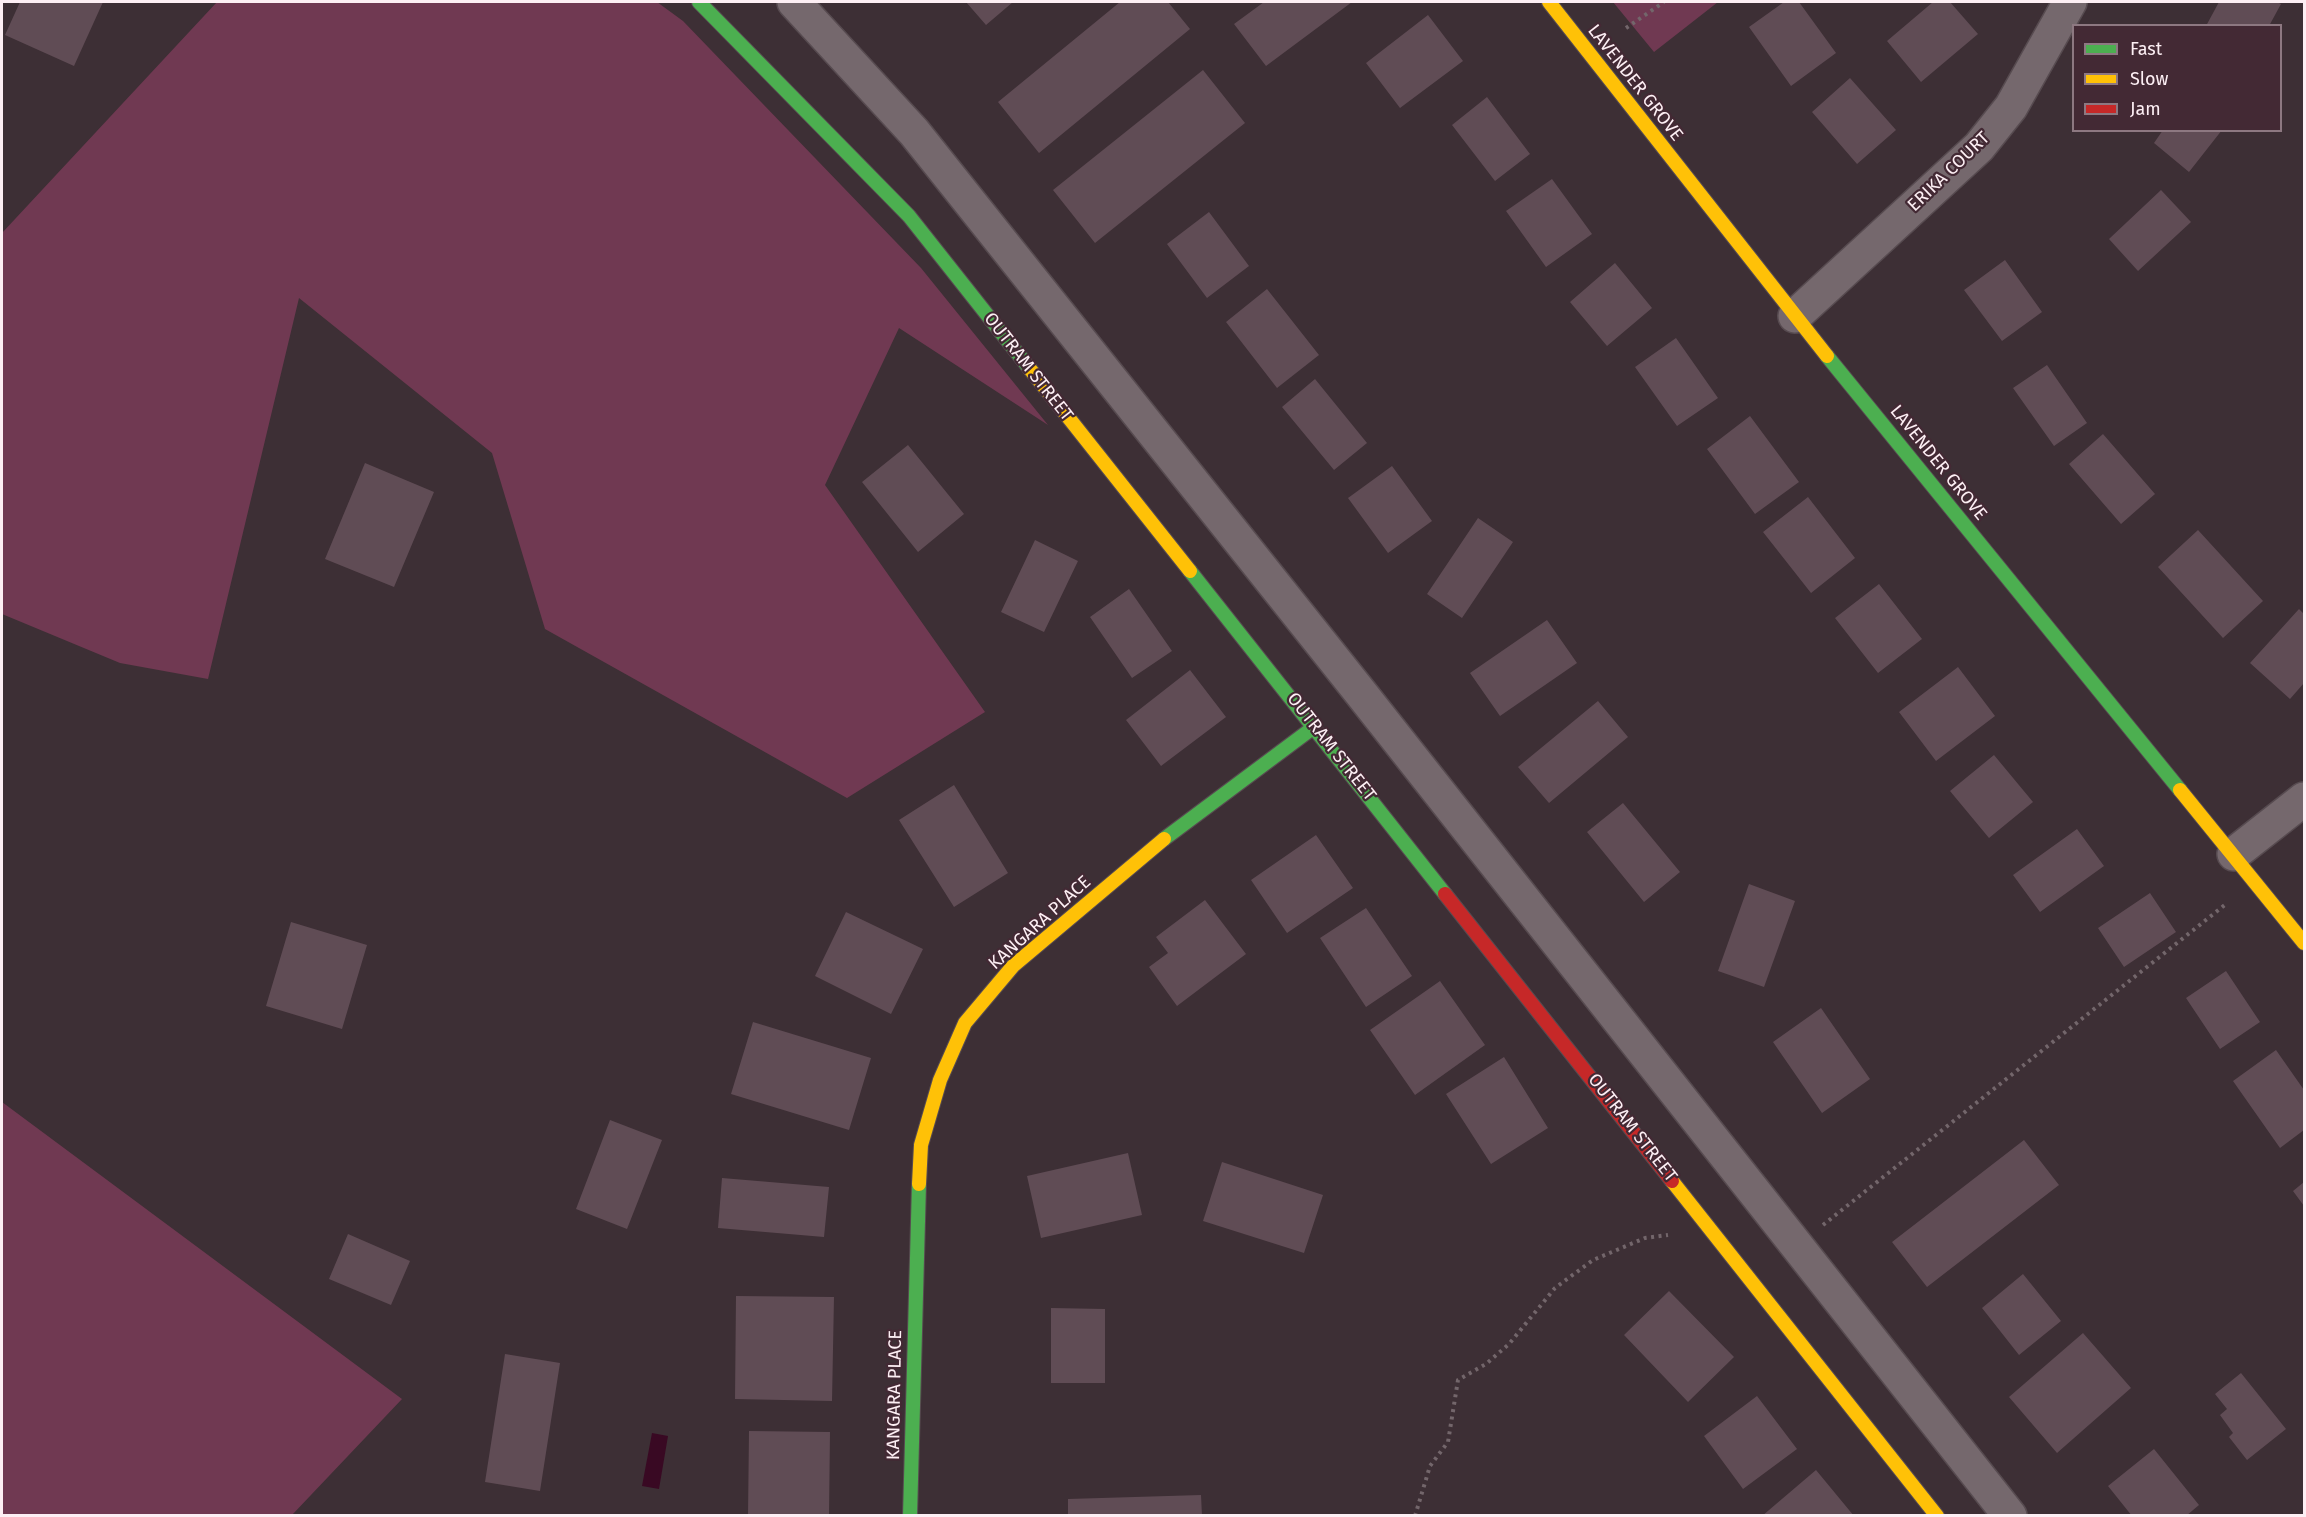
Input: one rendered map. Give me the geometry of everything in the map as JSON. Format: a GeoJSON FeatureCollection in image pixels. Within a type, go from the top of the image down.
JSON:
{"type":"FeatureCollection","features":[{"type":"Feature","properties":{"kind":"street","name":"OUTRAM STREET"},"geometry":{"type":"LineString","coordinates":[[699,2],[909,216],[1936,1515]]}},
{"type":"Feature","properties":{"kind":"street"},"geometry":{"type":"LineString","coordinates":[[794,2],[914,132],[2010,1515]]}},
{"type":"Feature","properties":{"kind":"street","name":"LAVENDER GROVE"},"geometry":{"type":"LineString","coordinates":[[1549,2],[1795,316],[2304,943]]}},
{"type":"Feature","properties":{"kind":"street","name":"ERIKA COURT"},"geometry":{"type":"LineString","coordinates":[[1795,316],[1979,147],[2011,107],[2070,2]]}},
{"type":"Feature","properties":{"kind":"street","name":"KANGARA PLACE"},"geometry":{"type":"LineString","coordinates":[[910,1515],[916,1236],[921,1145],[940,1080],[965,1023],[1022,958],[1175,830],[1314,727]]}},
{"type":"Feature","properties":{"kind":"street"},"geometry":{"type":"LineString","coordinates":[[2234,854],[2304,799]]}},
{"type":"Feature","properties":{"kind":"path"},"geometry":{"type":"LineString","coordinates":[[1626,28],[1664,2]]}},
{"type":"Feature","properties":{"kind":"path"},"geometry":{"type":"LineString","coordinates":[[1797,1246],[2255,880]]}},
{"type":"Feature","properties":{"kind":"path"},"geometry":{"type":"LineString","coordinates":[[1415,1515],[1430,1466],[1448,1442],[1458,1380],[1486,1364],[1509,1344],[1555,1288],[1593,1260],[1645,1238],[1676,1234],[1701,1215]]}},
{"type":"Feature","properties":{"kind":"shaded area"},"geometry":{"type":"Polygon","coordinates":[[[217,2],[657,2],[683,21],[921,268],[1048,425],[899,328],[825,485],[985,712],[847,798],[545,629],[492,453],[299,298],[208,679],[120,663],[2,614],[2,233],[217,2]]]}},
{"type":"Feature","properties":{"kind":"shaded area"},"geometry":{"type":"Polygon","coordinates":[[[1613,2],[1718,2],[1654,52],[1613,2]]]}},
{"type":"Feature","properties":{"kind":"shaded area"},"geometry":{"type":"Polygon","coordinates":[[[2,1102],[402,1399],[292,1515],[2,1515],[2,1102]]]}},
{"type":"Feature","properties":{"kind":"shaded area"},"geometry":{"type":"Polygon","coordinates":[[[652,1433],[668,1436],[659,1489],[642,1486],[652,1433]]]}},
{"type":"Feature","properties":{"kind":"building"},"geometry":{"type":"Polygon","coordinates":[[[20,2],[103,2],[74,66],[5,35],[20,2]]]}},
{"type":"Feature","properties":{"kind":"building"},"geometry":{"type":"Polygon","coordinates":[[[966,2],[1013,2],[986,25],[966,2]]]}},
{"type":"Feature","properties":{"kind":"building"},"geometry":{"type":"Polygon","coordinates":[[[1120,2],[1168,2],[1190,29],[1039,153],[998,102],[1120,2]]]}},
{"type":"Feature","properties":{"kind":"building"},"geometry":{"type":"Polygon","coordinates":[[[1264,2],[1352,2],[1266,66],[1234,24],[1264,2]]]}},
{"type":"Feature","properties":{"kind":"building"},"geometry":{"type":"Polygon","coordinates":[[[1784,2],[1799,2],[1836,53],[1791,86],[1749,27],[1784,2]]]}},
{"type":"Feature","properties":{"kind":"building"},"geometry":{"type":"Polygon","coordinates":[[[1933,2],[1950,2],[1978,34],[1921,82],[1887,41],[1933,2]]]}},
{"type":"Feature","properties":{"kind":"building"},"geometry":{"type":"Polygon","coordinates":[[[2219,2],[2277,2],[2281,4],[2270,24],[2207,24],[2219,2]]]}},
{"type":"Feature","properties":{"kind":"building"},"geometry":{"type":"Polygon","coordinates":[[[1428,15],[1463,61],[1400,108],[1366,63],[1428,15]]]}},
{"type":"Feature","properties":{"kind":"building"},"geometry":{"type":"Polygon","coordinates":[[[1203,70],[1245,123],[1095,243],[1053,190],[1203,70]]]}},
{"type":"Feature","properties":{"kind":"building"},"geometry":{"type":"Polygon","coordinates":[[[1850,78],[1896,130],[1857,164],[1812,112],[1850,78]]]}},
{"type":"Feature","properties":{"kind":"building"},"geometry":{"type":"Polygon","coordinates":[[[1487,97],[1530,154],[1495,181],[1452,125],[1487,97]]]}},
{"type":"Feature","properties":{"kind":"building"},"geometry":{"type":"Polygon","coordinates":[[[2162,132],[2220,132],[2189,172],[2154,143],[2162,132]]]}},
{"type":"Feature","properties":{"kind":"building"},"geometry":{"type":"Polygon","coordinates":[[[1552,179],[1592,234],[1546,267],[1506,211],[1552,179]]]}},
{"type":"Feature","properties":{"kind":"building"},"geometry":{"type":"Polygon","coordinates":[[[2161,190],[2191,222],[2138,271],[2109,239],[2161,190]]]}},
{"type":"Feature","properties":{"kind":"building"},"geometry":{"type":"Polygon","coordinates":[[[1209,212],[1249,266],[1207,298],[1167,244],[1209,212]]]}},
{"type":"Feature","properties":{"kind":"building"},"geometry":{"type":"Polygon","coordinates":[[[2005,260],[2042,312],[2002,341],[1964,290],[2005,260]]]}},
{"type":"Feature","properties":{"kind":"building"},"geometry":{"type":"Polygon","coordinates":[[[1615,263],[1652,308],[1607,346],[1570,302],[1615,263]]]}},
{"type":"Feature","properties":{"kind":"building"},"geometry":{"type":"Polygon","coordinates":[[[1267,289],[1319,355],[1277,388],[1226,322],[1267,289]]]}},
{"type":"Feature","properties":{"kind":"building"},"geometry":{"type":"Polygon","coordinates":[[[1676,338],[1718,398],[1677,426],[1635,367],[1676,338]]]}},
{"type":"Feature","properties":{"kind":"building"},"geometry":{"type":"Polygon","coordinates":[[[2047,365],[2087,423],[2054,446],[2013,388],[2047,365]]]}},
{"type":"Feature","properties":{"kind":"building"},"geometry":{"type":"Polygon","coordinates":[[[1315,379],[1367,443],[1334,470],[1282,407],[1315,379]]]}},
{"type":"Feature","properties":{"kind":"building"},"geometry":{"type":"Polygon","coordinates":[[[1750,416],[1799,482],[1755,514],[1707,449],[1750,416]]]}},
{"type":"Feature","properties":{"kind":"building"},"geometry":{"type":"Polygon","coordinates":[[[2103,434],[2155,494],[2121,524],[2069,464],[2103,434]]]}},
{"type":"Feature","properties":{"kind":"building"},"geometry":{"type":"Polygon","coordinates":[[[908,445],[964,514],[918,552],[862,482],[908,445]]]}},
{"type":"Feature","properties":{"kind":"building"},"geometry":{"type":"Polygon","coordinates":[[[365,463],[434,492],[394,587],[325,559],[365,463]]]}},
{"type":"Feature","properties":{"kind":"building"},"geometry":{"type":"Polygon","coordinates":[[[1392,466],[1432,521],[1388,553],[1348,498],[1392,466]]]}},
{"type":"Feature","properties":{"kind":"building"},"geometry":{"type":"Polygon","coordinates":[[[1808,497],[1855,558],[1811,593],[1763,532],[1808,497]]]}},
{"type":"Feature","properties":{"kind":"building"},"geometry":{"type":"Polygon","coordinates":[[[1478,518],[1513,542],[1462,618],[1427,594],[1478,518]]]}},
{"type":"Feature","properties":{"kind":"building"},"geometry":{"type":"Polygon","coordinates":[[[2198,530],[2263,601],[2223,638],[2158,567],[2198,530]]]}},
{"type":"Feature","properties":{"kind":"building"},"geometry":{"type":"Polygon","coordinates":[[[1035,540],[1078,561],[1044,632],[1001,612],[1035,540]]]}},
{"type":"Feature","properties":{"kind":"building"},"geometry":{"type":"Polygon","coordinates":[[[1879,584],[1922,639],[1878,673],[1835,618],[1879,584]]]}},
{"type":"Feature","properties":{"kind":"building"},"geometry":{"type":"Polygon","coordinates":[[[1129,589],[1172,651],[1132,678],[1090,617],[1129,589]]]}},
{"type":"Feature","properties":{"kind":"building"},"geometry":{"type":"Polygon","coordinates":[[[2299,609],[2304,614],[2304,683],[2290,699],[2250,663],[2299,609]]]}},
{"type":"Feature","properties":{"kind":"building"},"geometry":{"type":"Polygon","coordinates":[[[1547,620],[1577,663],[1500,716],[1470,673],[1547,620]]]}},
{"type":"Feature","properties":{"kind":"building"},"geometry":{"type":"Polygon","coordinates":[[[1958,667],[1995,716],[1936,761],[1899,712],[1958,667]]]}},
{"type":"Feature","properties":{"kind":"building"},"geometry":{"type":"Polygon","coordinates":[[[1190,670],[1226,717],[1161,766],[1126,720],[1190,670]]]}},
{"type":"Feature","properties":{"kind":"building"},"geometry":{"type":"Polygon","coordinates":[[[1598,701],[1628,737],[1549,803],[1518,767],[1598,701]]]}},
{"type":"Feature","properties":{"kind":"building"},"geometry":{"type":"Polygon","coordinates":[[[1994,755],[2033,802],[1989,838],[1950,791],[1994,755]]]}},
{"type":"Feature","properties":{"kind":"building"},"geometry":{"type":"Polygon","coordinates":[[[954,785],[1008,873],[954,907],[899,820],[954,785]]]}},
{"type":"Feature","properties":{"kind":"building"},"geometry":{"type":"Polygon","coordinates":[[[1623,803],[1680,872],[1644,902],[1587,832],[1623,803]]]}},
{"type":"Feature","properties":{"kind":"building"},"geometry":{"type":"Polygon","coordinates":[[[2077,829],[2104,866],[2040,912],[2013,875],[2077,829]]]}},
{"type":"Feature","properties":{"kind":"building"},"geometry":{"type":"Polygon","coordinates":[[[1316,835],[1353,888],[1287,933],[1251,880],[1316,835]]]}},
{"type":"Feature","properties":{"kind":"building"},"geometry":{"type":"Polygon","coordinates":[[[1749,884],[1795,901],[1764,987],[1718,971],[1749,884]]]}},
{"type":"Feature","properties":{"kind":"building"},"geometry":{"type":"Polygon","coordinates":[[[2150,893],[2176,932],[2124,967],[2098,928],[2150,893]]]}},
{"type":"Feature","properties":{"kind":"building"},"geometry":{"type":"Polygon","coordinates":[[[1205,900],[1246,954],[1177,1006],[1149,967],[1168,953],[1156,937],[1205,900]]]}},
{"type":"Feature","properties":{"kind":"building"},"geometry":{"type":"Polygon","coordinates":[[[1366,908],[1412,976],[1366,1007],[1320,938],[1366,908]]]}},
{"type":"Feature","properties":{"kind":"building"},"geometry":{"type":"Polygon","coordinates":[[[846,912],[923,949],[891,1014],[815,976],[846,912]]]}},
{"type":"Feature","properties":{"kind":"building"},"geometry":{"type":"Polygon","coordinates":[[[291,922],[367,945],[342,1029],[266,1006],[291,922]]]}},
{"type":"Feature","properties":{"kind":"building"},"geometry":{"type":"Polygon","coordinates":[[[2226,971],[2260,1022],[2220,1049],[2186,998],[2226,971]]]}},
{"type":"Feature","properties":{"kind":"building"},"geometry":{"type":"Polygon","coordinates":[[[1440,981],[1485,1045],[1415,1095],[1370,1030],[1440,981]]]}},
{"type":"Feature","properties":{"kind":"building"},"geometry":{"type":"Polygon","coordinates":[[[1821,1008],[1870,1079],[1822,1113],[1773,1042],[1821,1008]]]}},
{"type":"Feature","properties":{"kind":"building"},"geometry":{"type":"Polygon","coordinates":[[[753,1022],[871,1058],[849,1130],[731,1094],[753,1022]]]}},
{"type":"Feature","properties":{"kind":"building"},"geometry":{"type":"Polygon","coordinates":[[[2276,1050],[2304,1090],[2304,1130],[2280,1148],[2233,1081],[2276,1050]]]}},
{"type":"Feature","properties":{"kind":"building"},"geometry":{"type":"Polygon","coordinates":[[[1504,1057],[1548,1128],[1491,1164],[1446,1094],[1504,1057]]]}},
{"type":"Feature","properties":{"kind":"building"},"geometry":{"type":"Polygon","coordinates":[[[610,1120],[662,1140],[627,1229],[576,1209],[610,1120]]]}},
{"type":"Feature","properties":{"kind":"building"},"geometry":{"type":"Polygon","coordinates":[[[2024,1140],[2059,1185],[1927,1287],[1892,1242],[2024,1140]]]}},
{"type":"Feature","properties":{"kind":"building"},"geometry":{"type":"Polygon","coordinates":[[[1128,1153],[1142,1215],[1041,1238],[1027,1176],[1128,1153]]]}},
{"type":"Feature","properties":{"kind":"building"},"geometry":{"type":"Polygon","coordinates":[[[1222,1162],[1323,1195],[1304,1253],[1203,1221],[1222,1162]]]}},
{"type":"Feature","properties":{"kind":"building"},"geometry":{"type":"Polygon","coordinates":[[[722,1178],[829,1187],[824,1237],[718,1228],[722,1178]]]}},
{"type":"Feature","properties":{"kind":"building"},"geometry":{"type":"Polygon","coordinates":[[[2304,1182],[2304,1206],[2293,1191],[2304,1182]]]}},
{"type":"Feature","properties":{"kind":"building"},"geometry":{"type":"Polygon","coordinates":[[[348,1234],[410,1261],[391,1305],[329,1279],[348,1234]]]}},
{"type":"Feature","properties":{"kind":"building"},"geometry":{"type":"Polygon","coordinates":[[[2023,1274],[2061,1321],[2019,1355],[1982,1308],[2023,1274]]]}},
{"type":"Feature","properties":{"kind":"building"},"geometry":{"type":"Polygon","coordinates":[[[1669,1291],[1734,1357],[1688,1402],[1624,1335],[1669,1291]]]}},
{"type":"Feature","properties":{"kind":"building"},"geometry":{"type":"Polygon","coordinates":[[[736,1296],[834,1297],[832,1401],[735,1399],[736,1296]]]}},
{"type":"Feature","properties":{"kind":"building"},"geometry":{"type":"Polygon","coordinates":[[[1051,1308],[1105,1309],[1105,1383],[1051,1383],[1051,1308]]]}},
{"type":"Feature","properties":{"kind":"building"},"geometry":{"type":"Polygon","coordinates":[[[2083,1333],[2131,1388],[2057,1453],[2009,1397],[2083,1333]]]}},
{"type":"Feature","properties":{"kind":"building"},"geometry":{"type":"Polygon","coordinates":[[[505,1354],[560,1363],[540,1491],[485,1482],[505,1354]]]}},
{"type":"Feature","properties":{"kind":"building"},"geometry":{"type":"Polygon","coordinates":[[[2241,1373],[2286,1429],[2247,1460],[2229,1437],[2233,1433],[2220,1415],[2227,1409],[2215,1394],[2241,1373]]]}},
{"type":"Feature","properties":{"kind":"building"},"geometry":{"type":"Polygon","coordinates":[[[1757,1396],[1797,1449],[1743,1489],[1704,1436],[1757,1396]]]}},
{"type":"Feature","properties":{"kind":"building"},"geometry":{"type":"Polygon","coordinates":[[[749,1431],[830,1432],[829,1516],[748,1516],[749,1431]]]}},
{"type":"Feature","properties":{"kind":"building"},"geometry":{"type":"Polygon","coordinates":[[[2154,1449],[2199,1505],[2186,1516],[2132,1516],[2108,1486],[2154,1449]]]}},
{"type":"Feature","properties":{"kind":"building"},"geometry":{"type":"Polygon","coordinates":[[[1816,1470],[1854,1516],[1762,1516],[1816,1470]]]}},
{"type":"Feature","properties":{"kind":"building"},"geometry":{"type":"Polygon","coordinates":[[[1201,1495],[1202,1516],[1068,1516],[1068,1499],[1201,1495]]]}},
{"type":"Feature","properties":{"kind":"traffic: fast"},"geometry":{"type":"LineString","coordinates":[[699,2],[909,216],[1030,369]]}},
{"type":"Feature","properties":{"kind":"traffic: fast"},"geometry":{"type":"LineString","coordinates":[[1827,356],[2180,790]]}},
{"type":"Feature","properties":{"kind":"traffic: fast"},"geometry":{"type":"LineString","coordinates":[[1190,571],[1445,894]]}},
{"type":"Feature","properties":{"kind":"traffic: fast"},"geometry":{"type":"LineString","coordinates":[[1164,839],[1314,727]]}},
{"type":"Feature","properties":{"kind":"traffic: fast"},"geometry":{"type":"LineString","coordinates":[[910,1516],[919,1184]]}},
{"type":"Feature","properties":{"kind":"traffic: slow"},"geometry":{"type":"LineString","coordinates":[[1549,2],[1827,356]]}},
{"type":"Feature","properties":{"kind":"traffic: slow"},"geometry":{"type":"LineString","coordinates":[[1030,369],[1190,571]]}},
{"type":"Feature","properties":{"kind":"traffic: slow"},"geometry":{"type":"LineString","coordinates":[[2180,790],[2304,943]]}},
{"type":"Feature","properties":{"kind":"traffic: slow"},"geometry":{"type":"LineString","coordinates":[[919,1184],[921,1145],[940,1080],[965,1023],[1013,966],[1164,839]]}},
{"type":"Feature","properties":{"kind":"traffic: slow"},"geometry":{"type":"LineString","coordinates":[[1672,1181],[1937,1516]]}},
{"type":"Feature","properties":{"kind":"traffic: jam"},"geometry":{"type":"LineString","coordinates":[[1445,894],[1672,1181]]}}]}
